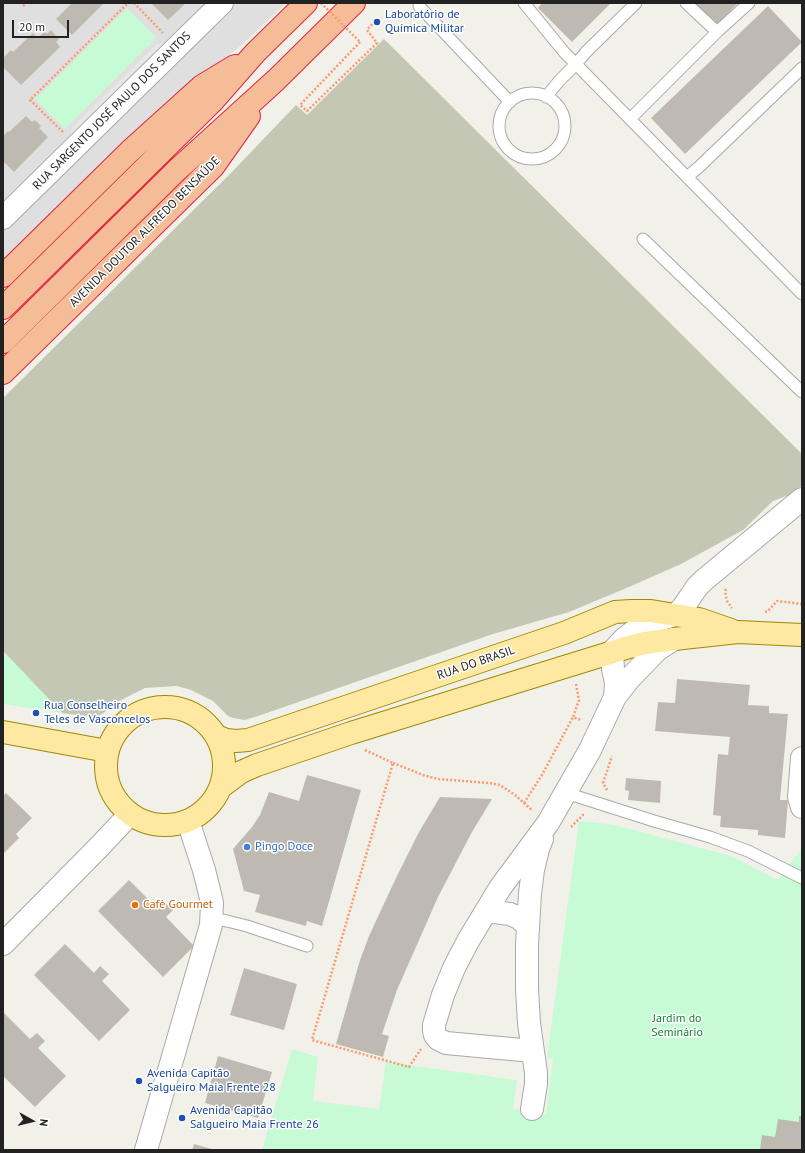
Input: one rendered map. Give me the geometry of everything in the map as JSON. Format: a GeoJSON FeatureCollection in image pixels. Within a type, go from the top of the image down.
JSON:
{"type":"FeatureCollection","features":[{"type":"Feature","properties":{"kind":"highway"},"geometry":{"type":"LineString","coordinates":[[3,308],[212,102],[255,53],[306,3]]}},
{"type":"Feature","properties":{"kind":"highway","name":"AVENIDA DOUTOR ALFREDO BENSAÚDE"},"geometry":{"type":"LineString","coordinates":[[3,342],[177,170],[276,80],[354,3]]}},
{"type":"Feature","properties":{"kind":"highway"},"geometry":{"type":"LineString","coordinates":[[3,276],[130,151],[202,86],[255,53]]}},
{"type":"Feature","properties":{"kind":"highway","name":"AVENIDA DOUTOR ALFREDO BENSAÚDE"},"geometry":{"type":"LineString","coordinates":[[3,374],[213,167],[276,80]]}},
{"type":"Feature","properties":{"kind":"main road","name":"RUA DO BRASIL"},"geometry":{"type":"LineString","coordinates":[[216,736],[226,740],[248,740],[564,633],[615,612],[651,611],[676,615],[699,619],[738,632]]}},
{"type":"Feature","properties":{"kind":"main road","name":"RUA DO BRASIL"},"geometry":{"type":"LineString","coordinates":[[220,787],[241,772],[257,765],[351,733],[571,664],[622,646],[738,632],[802,635]]}},
{"type":"Feature","properties":{"kind":"main road"},"geometry":{"type":"LineString","coordinates":[[157,707],[180,709],[200,719],[216,736],[224,758],[220,787],[212,802],[195,817],[188,821],[173,825],[150,824],[130,814],[114,797],[106,774],[108,751],[118,730],[135,715],[157,707]]}},
{"type":"Feature","properties":{"kind":"main road"},"geometry":{"type":"LineString","coordinates":[[3,732],[108,751]]}},
{"type":"Feature","properties":{"kind":"street","name":"RUA SARGENTO JOSÉ PAULO DOS SANTOS"},"geometry":{"type":"LineString","coordinates":[[3,218],[222,3]]}},
{"type":"Feature","properties":{"kind":"street"},"geometry":{"type":"LineString","coordinates":[[615,697],[616,683],[613,669],[622,646],[642,625],[676,615],[704,580],[802,499]]}},
{"type":"Feature","properties":{"kind":"street"},"geometry":{"type":"LineString","coordinates":[[593,621],[611,628],[622,646],[631,653],[633,666],[629,679]]}},
{"type":"Feature","properties":{"kind":"street"},"geometry":{"type":"LineString","coordinates":[[533,1051],[446,1043],[438,1039],[434,1031],[434,1025],[443,995],[454,968],[468,941],[500,888],[548,823],[566,793],[590,750],[615,697],[629,679],[657,650],[674,639]]}},
{"type":"Feature","properties":{"kind":"street"},"geometry":{"type":"LineString","coordinates":[[802,758],[799,797],[802,807]]}},
{"type":"Feature","properties":{"kind":"street"},"geometry":{"type":"LineString","coordinates":[[3,944],[130,814]]}},
{"type":"Feature","properties":{"kind":"street"},"geometry":{"type":"LineString","coordinates":[[146,1150],[208,937],[211,918],[212,903],[209,890],[188,821]]}},
{"type":"Feature","properties":{"kind":"street"},"geometry":{"type":"LineString","coordinates":[[532,1109],[536,1084],[536,1073],[528,1011],[528,926],[530,893],[538,849],[548,823]]}},
{"type":"Feature","properties":{"kind":"street"},"geometry":{"type":"LineString","coordinates":[[486,911],[510,914],[519,918],[528,926]]}},
{"type":"Feature","properties":{"kind":"lane"},"geometry":{"type":"LineString","coordinates":[[524,3],[564,52],[802,294]]}},
{"type":"Feature","properties":{"kind":"lane"},"geometry":{"type":"LineString","coordinates":[[546,97],[558,81],[636,3]]}},
{"type":"Feature","properties":{"kind":"lane"},"geometry":{"type":"LineString","coordinates":[[686,3],[717,32]]}},
{"type":"Feature","properties":{"kind":"lane"},"geometry":{"type":"LineString","coordinates":[[630,119],[748,3]]}},
{"type":"Feature","properties":{"kind":"lane"},"geometry":{"type":"LineString","coordinates":[[419,6],[510,102]]}},
{"type":"Feature","properties":{"kind":"lane"},"geometry":{"type":"LineString","coordinates":[[687,177],[802,68]]}},
{"type":"Feature","properties":{"kind":"lane"},"geometry":{"type":"LineString","coordinates":[[530,93],[541,94],[546,97],[558,106],[563,115],[565,125],[559,144],[552,152],[543,157],[532,159],[521,157],[511,152],[504,143],[500,133],[499,121],[503,110],[510,102],[519,96],[530,93]]}},
{"type":"Feature","properties":{"kind":"lane"},"geometry":{"type":"LineString","coordinates":[[643,239],[802,392]]}},
{"type":"Feature","properties":{"kind":"lane"},"geometry":{"type":"LineString","coordinates":[[566,793],[607,807],[710,837],[748,851],[802,878]]}},
{"type":"Feature","properties":{"kind":"lane"},"geometry":{"type":"LineString","coordinates":[[211,918],[247,926],[307,946]]}},
{"type":"Feature","properties":{"kind":"path"},"geometry":{"type":"LineString","coordinates":[[23,6],[26,3]]}},
{"type":"Feature","properties":{"kind":"path"},"geometry":{"type":"LineString","coordinates":[[66,136],[30,100],[128,3]]}},
{"type":"Feature","properties":{"kind":"path"},"geometry":{"type":"LineString","coordinates":[[134,3],[167,37]]}},
{"type":"Feature","properties":{"kind":"path"},"geometry":{"type":"LineString","coordinates":[[321,3],[360,42],[300,104],[307,111],[377,43],[367,30],[376,20]]}},
{"type":"Feature","properties":{"kind":"path"},"geometry":{"type":"LineString","coordinates":[[727,584],[725,591],[727,601],[732,609],[736,611]]}},
{"type":"Feature","properties":{"kind":"path"},"geometry":{"type":"LineString","coordinates":[[761,613],[768,611],[777,602],[802,604]]}},
{"type":"Feature","properties":{"kind":"path"},"geometry":{"type":"LineString","coordinates":[[524,803],[545,769],[573,717],[579,700],[571,664]]}},
{"type":"Feature","properties":{"kind":"path"},"geometry":{"type":"LineString","coordinates":[[573,717],[600,729]]}},
{"type":"Feature","properties":{"kind":"path"},"geometry":{"type":"LineString","coordinates":[[351,733],[361,748],[423,775],[438,779],[488,782],[500,785],[564,834],[583,815],[603,820],[611,795],[603,783],[614,750]]}},
{"type":"Feature","properties":{"kind":"path"},"geometry":{"type":"LineString","coordinates":[[393,763],[312,1040],[409,1067],[434,1031]]}},
{"type":"Feature","properties":{"kind":"shaded area"},"geometry":{"type":"Polygon","coordinates":[[[3,3],[209,3],[167,44],[157,44],[72,128],[71,138],[3,205],[3,3]]]}},
{"type":"Feature","properties":{"kind":"shaded area"},"geometry":{"type":"Polygon","coordinates":[[[235,3],[286,3],[242,45],[178,94],[149,119],[3,262],[3,231],[235,3]]]}},
{"type":"Feature","properties":{"kind":"shaded area"},"geometry":{"type":"Polygon","coordinates":[[[384,39],[802,454],[802,485],[789,495],[773,501],[743,530],[681,564],[629,587],[569,612],[493,634],[245,720],[228,716],[213,701],[191,690],[177,686],[145,688],[119,701],[102,714],[93,717],[62,713],[3,651],[3,398],[230,174],[296,105],[307,115],[384,39]]]}},
{"type":"Feature","properties":{"kind":"shaded area"},"geometry":{"type":"Polygon","coordinates":[[[157,44],[167,44],[71,138],[72,128],[157,44]]]}},
{"type":"Feature","properties":{"kind":"green space"},"geometry":{"type":"Polygon","coordinates":[[[127,8],[157,38],[65,129],[35,99],[127,8]]]}},
{"type":"Feature","properties":{"kind":"green space"},"geometry":{"type":"Polygon","coordinates":[[[3,651],[62,713],[3,704],[3,651]]]}},
{"type":"Feature","properties":{"kind":"green space","name":"Jardim do Seminário"},"geometry":{"type":"Polygon","coordinates":[[[579,821],[615,825],[731,856],[778,880],[802,848],[802,1150],[262,1150],[292,1049],[318,1057],[313,1101],[379,1109],[386,1062],[517,1080],[513,1109],[546,1114],[553,1059],[547,1058],[579,821]]]}},
{"type":"Feature","properties":{"kind":"building"},"geometry":{"type":"Polygon","coordinates":[[[72,3],[104,3],[72,35],[56,19],[72,3]]]}},
{"type":"Feature","properties":{"kind":"building"},"geometry":{"type":"Polygon","coordinates":[[[151,3],[186,3],[168,20],[151,3]]]}},
{"type":"Feature","properties":{"kind":"building"},"geometry":{"type":"Polygon","coordinates":[[[542,3],[611,3],[572,42],[538,8],[542,3]]]}},
{"type":"Feature","properties":{"kind":"building"},"geometry":{"type":"Polygon","coordinates":[[[689,3],[738,3],[714,28],[689,3]]]}},
{"type":"Feature","properties":{"kind":"building"},"geometry":{"type":"Polygon","coordinates":[[[768,6],[802,42],[685,154],[651,118],[768,6]]]}},
{"type":"Feature","properties":{"kind":"building"},"geometry":{"type":"Polygon","coordinates":[[[51,30],[59,39],[56,42],[60,47],[21,85],[3,67],[3,58],[11,50],[13,52],[33,33],[38,38],[45,31],[47,34],[51,30]]]}},
{"type":"Feature","properties":{"kind":"building"},"geometry":{"type":"Polygon","coordinates":[[[26,116],[32,122],[35,120],[41,126],[39,128],[48,137],[14,172],[4,162],[3,163],[3,136],[26,116]]]}},
{"type":"Feature","properties":{"kind":"building"},"geometry":{"type":"Polygon","coordinates":[[[677,679],[750,685],[748,705],[769,706],[769,713],[788,714],[780,800],[788,800],[785,838],[758,835],[758,830],[720,827],[721,816],[713,815],[718,754],[728,755],[730,737],[655,731],[658,702],[675,703],[677,679]]]}},
{"type":"Feature","properties":{"kind":"building"},"geometry":{"type":"Polygon","coordinates":[[[307,775],[361,790],[322,926],[307,921],[306,926],[255,912],[260,895],[244,891],[233,849],[260,815],[269,792],[299,801],[307,775]]]}},
{"type":"Feature","properties":{"kind":"building"},"geometry":{"type":"Polygon","coordinates":[[[626,778],[661,781],[660,803],[628,800],[629,791],[625,790],[626,778]]]}},
{"type":"Feature","properties":{"kind":"building"},"geometry":{"type":"Polygon","coordinates":[[[6,793],[32,818],[16,834],[19,838],[3,854],[3,796],[6,793]]]}},
{"type":"Feature","properties":{"kind":"building"},"geometry":{"type":"Polygon","coordinates":[[[440,797],[492,799],[472,832],[438,897],[397,990],[382,1034],[389,1036],[383,1057],[336,1044],[360,960],[369,936],[419,832],[440,797]]]}},
{"type":"Feature","properties":{"kind":"building"},"geometry":{"type":"Polygon","coordinates":[[[129,880],[158,909],[164,902],[173,910],[166,917],[194,946],[163,977],[98,911],[129,880]]]}},
{"type":"Feature","properties":{"kind":"building"},"geometry":{"type":"Polygon","coordinates":[[[65,944],[94,973],[100,966],[109,974],[102,981],[130,1010],[99,1041],[34,975],[65,944]]]}},
{"type":"Feature","properties":{"kind":"building"},"geometry":{"type":"Polygon","coordinates":[[[244,968],[297,984],[284,1030],[230,1015],[244,968]]]}},
{"type":"Feature","properties":{"kind":"building"},"geometry":{"type":"Polygon","coordinates":[[[3,1012],[30,1039],[37,1033],[45,1041],[38,1048],[66,1076],[35,1107],[3,1076],[3,1012]]]}},
{"type":"Feature","properties":{"kind":"building"},"geometry":{"type":"Polygon","coordinates":[[[218,1056],[272,1072],[258,1118],[205,1103],[218,1056]]]}},
{"type":"Feature","properties":{"kind":"building"},"geometry":{"type":"Polygon","coordinates":[[[799,1116],[802,1116],[802,1150],[760,1150],[762,1135],[775,1137],[778,1119],[799,1122],[799,1116]]]}},
{"type":"Feature","properties":{"kind":"building"},"geometry":{"type":"Polygon","coordinates":[[[194,1144],[215,1150],[192,1150],[194,1144]]]}},
{"type":"Feature","properties":{"kind":"place","name":"Laboratório de Química Militar"},"geometry":{"type":"Point","coordinates":[377,22]}},
{"type":"Feature","properties":{"kind":"place","name":"Rua Conselheiro Teles de Vasconcelos"},"geometry":{"type":"Point","coordinates":[36,713]}},
{"type":"Feature","properties":{"kind":"place","name":"Pingo Doce"},"geometry":{"type":"Point","coordinates":[247,847]}},
{"type":"Feature","properties":{"kind":"place","name":"Cafè Gourmet"},"geometry":{"type":"Point","coordinates":[135,905]}},
{"type":"Feature","properties":{"kind":"place","name":"Avenida Capitão Salgueiro Maia Frente 28"},"geometry":{"type":"Point","coordinates":[139,1081]}},
{"type":"Feature","properties":{"kind":"place","name":"Avenida Capitão Salgueiro Maia Frente 26"},"geometry":{"type":"Point","coordinates":[182,1118]}}]}
